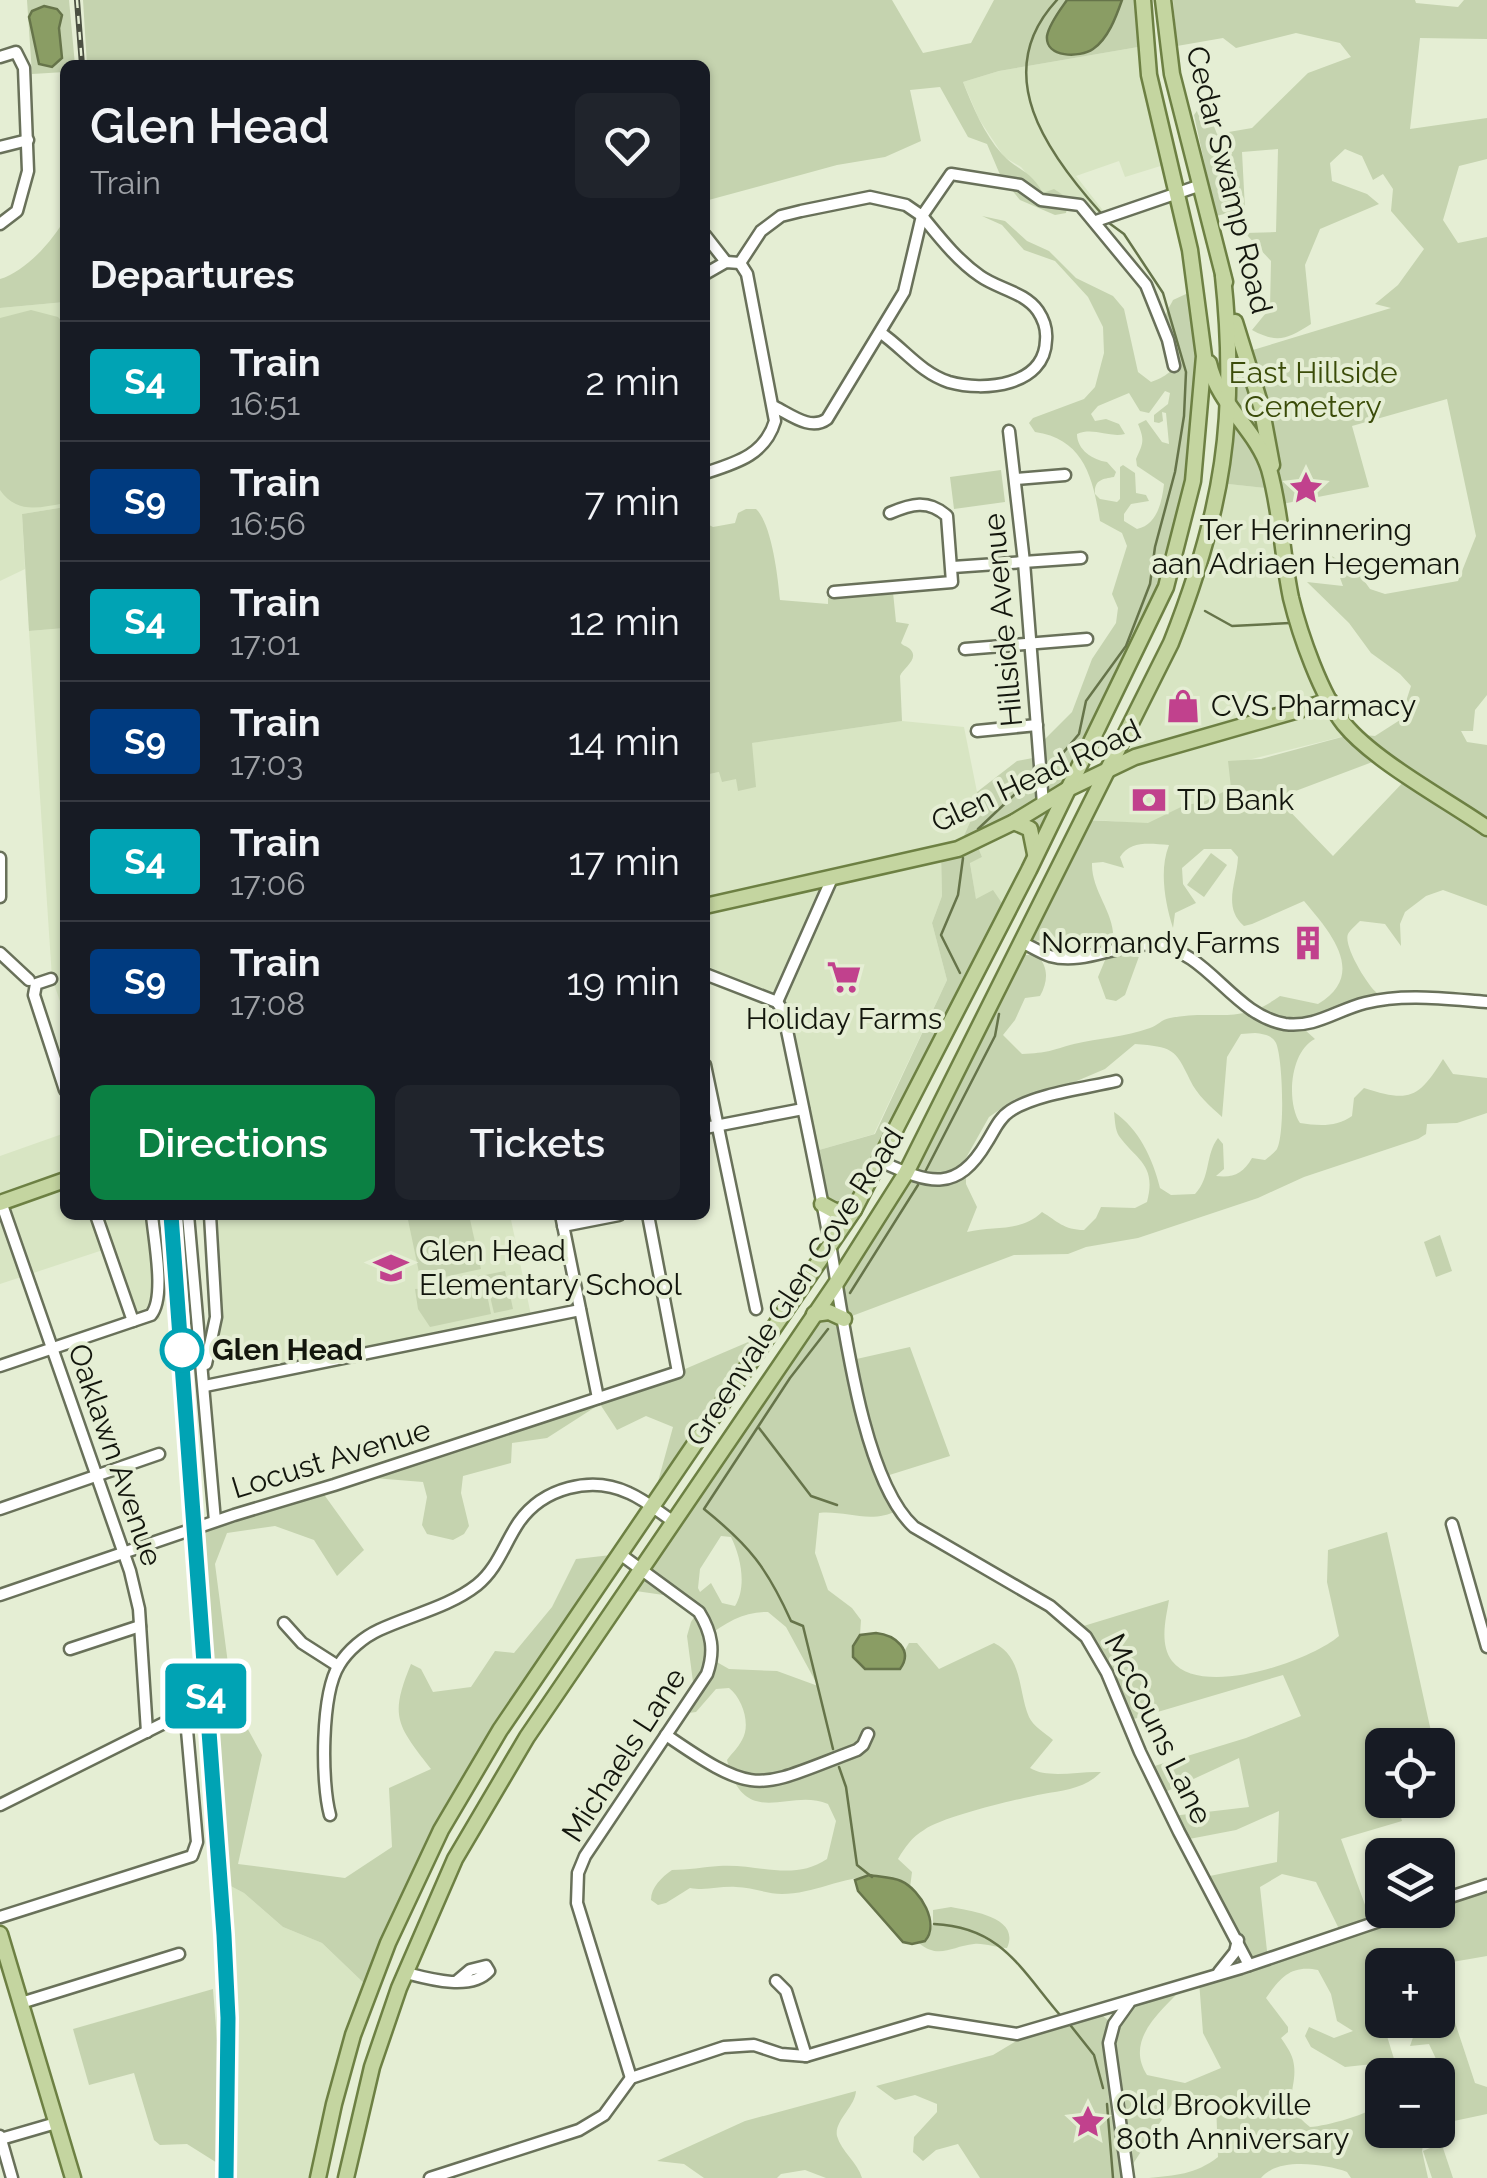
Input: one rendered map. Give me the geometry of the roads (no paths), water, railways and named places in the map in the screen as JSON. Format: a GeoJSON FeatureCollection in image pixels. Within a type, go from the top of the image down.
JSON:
{"type":"FeatureCollection","features":[{"type":"Feature","properties":{"kind":"main road","name":"Cedar Swamp Road"},"geometry":{"type":"LineString","coordinates":[[1143,0],[1149,75],[1194,268],[1203,334]]}},
{"type":"Feature","properties":{"kind":"main road","name":"Cedar Swamp Road"},"geometry":{"type":"LineString","coordinates":[[1163,0],[1172,74],[1263,415],[1295,613],[1330,702],[1342,722],[1362,742],[1487,828]]}},
{"type":"Feature","properties":{"kind":"main road","name":"Greenvale Glen Cove Road"},"geometry":{"type":"LineString","coordinates":[[346,2178],[372,2067],[406,1973],[455,1859],[527,1737],[837,1282],[906,1173],[1171,642],[1210,531],[1225,459],[1230,342],[1223,276]]}},
{"type":"Feature","properties":{"kind":"main road","name":"Greenvale Glen Cove Road"},"geometry":{"type":"LineString","coordinates":[[318,2178],[348,2052],[425,1861],[500,1730],[854,1210],[882,1162],[1152,619],[1186,520],[1200,430],[1203,334]]}},
{"type":"Feature","properties":{"kind":"main road"},"geometry":{"type":"LineString","coordinates":[[1203,334],[1209,346],[1212,376],[1229,409]]}},
{"type":"Feature","properties":{"kind":"main road","name":"Cedar Swamp Road"},"geometry":{"type":"LineString","coordinates":[[1229,409],[1264,456],[1274,489]]}},
{"type":"Feature","properties":{"kind":"main road"},"geometry":{"type":"LineString","coordinates":[[1240,423],[1254,424],[1263,415]]}},
{"type":"Feature","properties":{"kind":"main road"},"geometry":{"type":"LineString","coordinates":[[1225,459],[1232,448],[1242,445],[1264,456]]}},
{"type":"Feature","properties":{"kind":"main road","name":"Glen Head Road"},"geometry":{"type":"LineString","coordinates":[[710,905],[958,850],[1110,768],[1162,748],[1330,702]]}},
{"type":"Feature","properties":{"kind":"main road"},"geometry":{"type":"LineString","coordinates":[[1014,822],[1027,826],[1033,834],[1035,858]]}},
{"type":"Feature","properties":{"kind":"main road"},"geometry":{"type":"LineString","coordinates":[[0,1202],[60,1182]]}},
{"type":"Feature","properties":{"kind":"main road"},"geometry":{"type":"LineString","coordinates":[[822,1204],[836,1211],[854,1210]]}},
{"type":"Feature","properties":{"kind":"main road"},"geometry":{"type":"LineString","coordinates":[[814,1314],[829,1312],[844,1319]]}},
{"type":"Feature","properties":{"kind":"main road"},"geometry":{"type":"LineString","coordinates":[[0,1934],[73,2178]]}},
{"type":"Feature","properties":{"kind":"main road"},"geometry":{"type":"LineString","coordinates":[[324,2144],[350,2151]]}},
{"type":"Feature","properties":{"kind":"street"},"geometry":{"type":"LineString","coordinates":[[0,57],[16,52],[24,68],[28,140],[28,171],[22,200],[17,211],[0,224]]}},
{"type":"Feature","properties":{"kind":"street"},"geometry":{"type":"LineString","coordinates":[[0,148],[28,140]]}},
{"type":"Feature","properties":{"kind":"street"},"geometry":{"type":"LineString","coordinates":[[775,407],[811,424],[822,423],[904,292],[922,216],[945,178],[956,172],[1020,185],[1046,201],[1075,202],[1102,219],[1146,286],[1174,366]]}},
{"type":"Feature","properties":{"kind":"street"},"geometry":{"type":"LineString","coordinates":[[1102,219],[1201,184]]}},
{"type":"Feature","properties":{"kind":"street"},"geometry":{"type":"LineString","coordinates":[[740,263],[761,231],[780,216],[870,197],[906,205],[922,216],[950,251],[976,274],[1035,307],[1046,329],[1044,356],[1033,371],[1018,380],[987,385],[961,384],[927,372],[881,333]]}},
{"type":"Feature","properties":{"kind":"street"},"geometry":{"type":"LineString","coordinates":[[710,241],[726,262]]}},
{"type":"Feature","properties":{"kind":"street"},"geometry":{"type":"LineString","coordinates":[[710,271],[726,262],[740,263],[746,268],[761,355],[775,407],[772,433],[756,453],[710,471]]}},
{"type":"Feature","properties":{"kind":"street","name":"Hillside Avenue"},"geometry":{"type":"LineString","coordinates":[[1009,431],[1024,562],[1043,804]]}},
{"type":"Feature","properties":{"kind":"street"},"geometry":{"type":"LineString","coordinates":[[1016,478],[1065,475]]}},
{"type":"Feature","properties":{"kind":"street"},"geometry":{"type":"LineString","coordinates":[[834,592],[949,584],[954,576],[949,521],[941,510],[920,504],[890,514]]}},
{"type":"Feature","properties":{"kind":"street"},"geometry":{"type":"LineString","coordinates":[[953,567],[1081,558]]}},
{"type":"Feature","properties":{"kind":"street"},"geometry":{"type":"LineString","coordinates":[[965,649],[1087,638]]}},
{"type":"Feature","properties":{"kind":"street"},"geometry":{"type":"LineString","coordinates":[[976,731],[1036,725]]}},
{"type":"Feature","properties":{"kind":"street"},"geometry":{"type":"LineString","coordinates":[[0,858],[0,897]]}},
{"type":"Feature","properties":{"kind":"street"},"geometry":{"type":"LineString","coordinates":[[710,976],[777,1002],[833,876]]}},
{"type":"Feature","properties":{"kind":"street"},"geometry":{"type":"LineString","coordinates":[[1023,942],[1061,958],[1132,946],[1165,947],[1187,958],[1256,1014],[1288,1024],[1319,1021],[1362,1004],[1392,998],[1487,1002]]}},
{"type":"Feature","properties":{"kind":"street"},"geometry":{"type":"LineString","coordinates":[[0,953],[29,980]]}},
{"type":"Feature","properties":{"kind":"street"},"geometry":{"type":"LineString","coordinates":[[51,978],[36,984],[34,995],[60,1075]]}},
{"type":"Feature","properties":{"kind":"street","name":"McCouns Lane"},"geometry":{"type":"LineString","coordinates":[[777,1002],[783,1011],[865,1421],[898,1510],[932,1540],[1050,1606],[1086,1637],[1107,1673],[1179,1832],[1249,1965]]}},
{"type":"Feature","properties":{"kind":"street"},"geometry":{"type":"LineString","coordinates":[[882,1162],[928,1178],[958,1176],[970,1168],[1000,1121],[1015,1107],[1116,1081]]}},
{"type":"Feature","properties":{"kind":"street"},"geometry":{"type":"LineString","coordinates":[[756,1309],[711,1127],[803,1109]]}},
{"type":"Feature","properties":{"kind":"street","name":"Oaklawn Avenue"},"geometry":{"type":"LineString","coordinates":[[0,1202],[136,1596],[147,1732]]}},
{"type":"Feature","properties":{"kind":"street"},"geometry":{"type":"LineString","coordinates":[[98,1220],[132,1321]]}},
{"type":"Feature","properties":{"kind":"street"},"geometry":{"type":"LineString","coordinates":[[0,1366],[151,1314],[159,1301],[152,1220]]}},
{"type":"Feature","properties":{"kind":"street"},"geometry":{"type":"LineString","coordinates":[[192,1220],[215,1521]]}},
{"type":"Feature","properties":{"kind":"street"},"geometry":{"type":"LineString","coordinates":[[204,1370],[216,1317],[210,1220]]}},
{"type":"Feature","properties":{"kind":"street"},"geometry":{"type":"LineString","coordinates":[[562,1220],[598,1398]]}},
{"type":"Feature","properties":{"kind":"street","name":"Locust Avenue"},"geometry":{"type":"LineString","coordinates":[[0,1595],[215,1521],[678,1372],[649,1220]]}},
{"type":"Feature","properties":{"kind":"street"},"geometry":{"type":"LineString","coordinates":[[205,1386],[580,1310]]}},
{"type":"Feature","properties":{"kind":"street"},"geometry":{"type":"LineString","coordinates":[[0,1509],[160,1454]]}},
{"type":"Feature","properties":{"kind":"street"},"geometry":{"type":"LineString","coordinates":[[330,1816],[325,1796],[330,1692],[338,1666],[360,1642],[376,1631],[450,1602],[477,1585],[500,1560],[520,1520],[552,1494],[582,1485],[600,1485],[625,1491],[674,1522]]}},
{"type":"Feature","properties":{"kind":"street"},"geometry":{"type":"LineString","coordinates":[[1452,1524],[1487,1646]]}},
{"type":"Feature","properties":{"kind":"street","name":"Michaels Lane"},"geometry":{"type":"LineString","coordinates":[[620,1554],[699,1612],[712,1642],[707,1674],[586,1856],[576,1888],[580,1918],[631,2078]]}},
{"type":"Feature","properties":{"kind":"street"},"geometry":{"type":"LineString","coordinates":[[284,1623],[302,1643],[338,1666]]}},
{"type":"Feature","properties":{"kind":"street"},"geometry":{"type":"LineString","coordinates":[[70,1648],[140,1626]]}},
{"type":"Feature","properties":{"kind":"street"},"geometry":{"type":"LineString","coordinates":[[0,1805],[147,1732],[186,1719],[197,1842],[192,1856],[0,1917]]}},
{"type":"Feature","properties":{"kind":"street"},"geometry":{"type":"LineString","coordinates":[[666,1736],[732,1778],[763,1784],[856,1750],[864,1745],[868,1734]]}},
{"type":"Feature","properties":{"kind":"street"},"geometry":{"type":"LineString","coordinates":[[1455,1895],[1487,1885]]}},
{"type":"Feature","properties":{"kind":"street"},"geometry":{"type":"LineString","coordinates":[[430,2178],[593,2124],[604,2116],[631,2078],[738,2044],[806,2056],[928,2020],[1017,2034],[1365,1926]]}},
{"type":"Feature","properties":{"kind":"street"},"geometry":{"type":"LineString","coordinates":[[1216,1975],[1234,1952],[1238,1939]]}},
{"type":"Feature","properties":{"kind":"street"},"geometry":{"type":"LineString","coordinates":[[21,2003],[178,1954]]}},
{"type":"Feature","properties":{"kind":"street"},"geometry":{"type":"LineString","coordinates":[[406,1973],[457,1981]]}},
{"type":"Feature","properties":{"kind":"street"},"geometry":{"type":"LineString","coordinates":[[776,1981],[786,1991],[806,2056]]}},
{"type":"Feature","properties":{"kind":"street"},"geometry":{"type":"LineString","coordinates":[[1128,2178],[1108,2042],[1114,2024],[1130,2002]]}},
{"type":"Feature","properties":{"kind":"street"},"geometry":{"type":"LineString","coordinates":[[1097,2011],[1114,2024]]}},
{"type":"Feature","properties":{"kind":"street"},"geometry":{"type":"LineString","coordinates":[[12,2178],[0,2137],[56,2122]]}},
{"type":"Feature","properties":{"kind":"waterway"},"geometry":{"type":"LineString","coordinates":[[1057,0],[1037,28],[1028,56],[1027,84],[1045,138],[1101,213]]}},
{"type":"Feature","properties":{"kind":"waterway"},"geometry":{"type":"LineString","coordinates":[[1051,767],[1079,734],[1086,701],[1126,646],[1150,584],[1184,416],[1186,372],[1163,293],[1124,234],[1109,223]]}},
{"type":"Feature","properties":{"kind":"waterway"},"geometry":{"type":"LineString","coordinates":[[1205,611],[1232,626],[1290,623]]}},
{"type":"Feature","properties":{"kind":"waterway"},"geometry":{"type":"LineString","coordinates":[[978,829],[1033,777]]}},
{"type":"Feature","properties":{"kind":"waterway"},"geometry":{"type":"LineString","coordinates":[[960,973],[941,935],[958,895],[963,858]]}},
{"type":"Feature","properties":{"kind":"waterway"},"geometry":{"type":"LineString","coordinates":[[925,1172],[995,1036],[999,1014]]}},
{"type":"Feature","properties":{"kind":"waterway"},"geometry":{"type":"LineString","coordinates":[[850,1293],[918,1185]]}},
{"type":"Feature","properties":{"kind":"waterway"},"geometry":{"type":"LineString","coordinates":[[828,1329],[790,1378],[704,1509],[745,1547],[774,1586],[791,1621],[803,1626],[833,1749]]}},
{"type":"Feature","properties":{"kind":"waterway"},"geometry":{"type":"LineString","coordinates":[[759,1428],[811,1496],[837,1505]]}},
{"type":"Feature","properties":{"kind":"waterway"},"geometry":{"type":"LineString","coordinates":[[839,1767],[846,1787],[857,1865],[872,1877]]}},
{"type":"Feature","properties":{"kind":"waterway"},"geometry":{"type":"LineString","coordinates":[[934,1924],[957,1927],[993,1942],[1020,1966],[1060,2015]]}},
{"type":"Feature","properties":{"kind":"waterway"},"geometry":{"type":"LineString","coordinates":[[1071,2026],[1094,2055],[1103,2088]]}},
{"type":"Feature","properties":{"kind":"waterway"},"geometry":{"type":"LineString","coordinates":[[1107,2104],[1113,2178]]}},
{"type":"Feature","properties":{"kind":"railway"},"geometry":{"type":"LineString","coordinates":[[77,0],[82,60]]}},
{"type":"Feature","properties":{"kind":"railway"},"geometry":{"type":"LineString","coordinates":[[172,1220],[224,1935],[228,2018],[226,2178]]}},
{"type":"Feature","properties":{"kind":"train","name":"S4"},"geometry":{"type":"LineString","coordinates":[[171,1220],[224,1935],[228,2018],[226,2178]]}},
{"type":"Feature","properties":{"kind":"place","name":"Ter Herinnering aan Adriaen Hegeman"},"geometry":{"type":"Point","coordinates":[1306,488]}},
{"type":"Feature","properties":{"kind":"place","name":"CVS Pharmacy"},"geometry":{"type":"Point","coordinates":[1183,706]}},
{"type":"Feature","properties":{"kind":"place","name":"TD Bank"},"geometry":{"type":"Point","coordinates":[1149,800]}},
{"type":"Feature","properties":{"kind":"place","name":"Normandy Farms"},"geometry":{"type":"Point","coordinates":[1308,943]}},
{"type":"Feature","properties":{"kind":"place","name":"Holiday Farms"},"geometry":{"type":"Point","coordinates":[844,977]}},
{"type":"Feature","properties":{"kind":"place","name":"Glen Head Elementary School"},"geometry":{"type":"Point","coordinates":[391,1268]}},
{"type":"Feature","properties":{"kind":"place","name":"Glen Head"},"geometry":{"type":"Point","coordinates":[182,1350]}},
{"type":"Feature","properties":{"kind":"place","name":"Old Brookville 80th Anniversary"},"geometry":{"type":"Point","coordinates":[1088,2122]}},
{"type":"Feature","properties":{"kind":"park label","name":"East Hillside Cemetery"},"geometry":{"type":"Point","coordinates":[1313,390]}}]}
